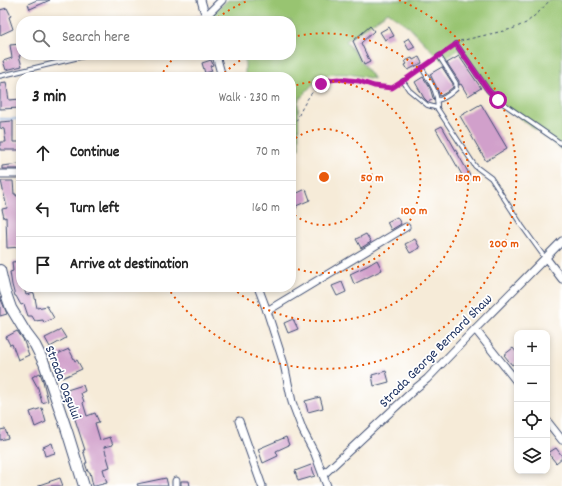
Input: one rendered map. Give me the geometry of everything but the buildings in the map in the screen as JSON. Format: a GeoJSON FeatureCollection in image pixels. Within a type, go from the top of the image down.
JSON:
{"type":"FeatureCollection","features":[{"type":"Feature","properties":{"kind":"main road","name":"Strada Oașului"},"geometry":{"type":"LineString","coordinates":[[0,270],[5,290],[12,308],[26,333],[35,345],[44,363],[84,486]]}},
{"type":"Feature","properties":{"kind":"street"},"geometry":{"type":"LineString","coordinates":[[201,0],[206,16]]}},
{"type":"Feature","properties":{"kind":"street"},"geometry":{"type":"LineString","coordinates":[[209,16],[222,0]]}},
{"type":"Feature","properties":{"kind":"street"},"geometry":{"type":"LineString","coordinates":[[217,60],[221,72]]}},
{"type":"Feature","properties":{"kind":"street"},"geometry":{"type":"LineString","coordinates":[[0,174],[16,174]]}},
{"type":"Feature","properties":{"kind":"street"},"geometry":{"type":"LineString","coordinates":[[267,311],[406,227]]}},
{"type":"Feature","properties":{"kind":"street","name":"Strada George Bernard Shaw"},"geometry":{"type":"LineString","coordinates":[[323,475],[427,379],[562,241]]}},
{"type":"Feature","properties":{"kind":"street"},"geometry":{"type":"LineString","coordinates":[[545,258],[562,279]]}},
{"type":"Feature","properties":{"kind":"street"},"geometry":{"type":"LineString","coordinates":[[260,292],[284,364],[292,402],[303,431],[315,454],[327,486]]}},
{"type":"Feature","properties":{"kind":"street"},"geometry":{"type":"LineString","coordinates":[[475,329],[514,378]]}},
{"type":"Feature","properties":{"kind":"street"},"geometry":{"type":"LineString","coordinates":[[238,421],[262,486]]}},
{"type":"Feature","properties":{"kind":"street"},"geometry":{"type":"LineString","coordinates":[[550,425],[562,440]]}},
{"type":"Feature","properties":{"kind":"lane"},"geometry":{"type":"LineString","coordinates":[[456,44],[488,90],[498,100],[562,144]]}},
{"type":"Feature","properties":{"kind":"lane"},"geometry":{"type":"LineString","coordinates":[[438,100],[456,89],[456,83],[439,56]]}},
{"type":"Feature","properties":{"kind":"lane"},"geometry":{"type":"LineString","coordinates":[[17,72],[68,60]]}},
{"type":"Feature","properties":{"kind":"lane"},"geometry":{"type":"LineString","coordinates":[[422,68],[436,92],[438,100],[437,108]]}},
{"type":"Feature","properties":{"kind":"lane"},"geometry":{"type":"LineString","coordinates":[[0,76],[16,72]]}},
{"type":"Feature","properties":{"kind":"lane"},"geometry":{"type":"LineString","coordinates":[[403,81],[409,90],[427,105],[437,108],[475,166],[491,178],[545,258]]}},
{"type":"Feature","properties":{"kind":"path"},"geometry":{"type":"LineString","coordinates":[[296,122],[314,89],[321,84],[330,80],[338,79],[359,81],[374,86],[392,88],[461,40],[512,29],[526,23],[550,0]]}},
{"type":"Feature","properties":{"kind":"green space"},"geometry":{"type":"Polygon","coordinates":[[[228,0],[562,0],[562,150],[489,94],[458,49],[442,61],[408,26],[388,12],[346,41],[374,79],[351,74],[336,74],[328,75],[315,82],[298,101],[299,149],[296,148],[296,72],[245,72],[245,60],[296,60],[296,16],[213,16],[212,14],[228,0]]]}},
{"type":"Feature","properties":{"kind":"waterway"},"geometry":{"type":"LineString","coordinates":[[0,119],[16,119]]}},
{"type":"Feature","properties":{"kind":"route"},"geometry":{"type":"LineString","coordinates":[[321,84],[330,80],[338,79],[359,81],[374,86],[392,88],[456,44],[488,90],[498,100]]}}]}
